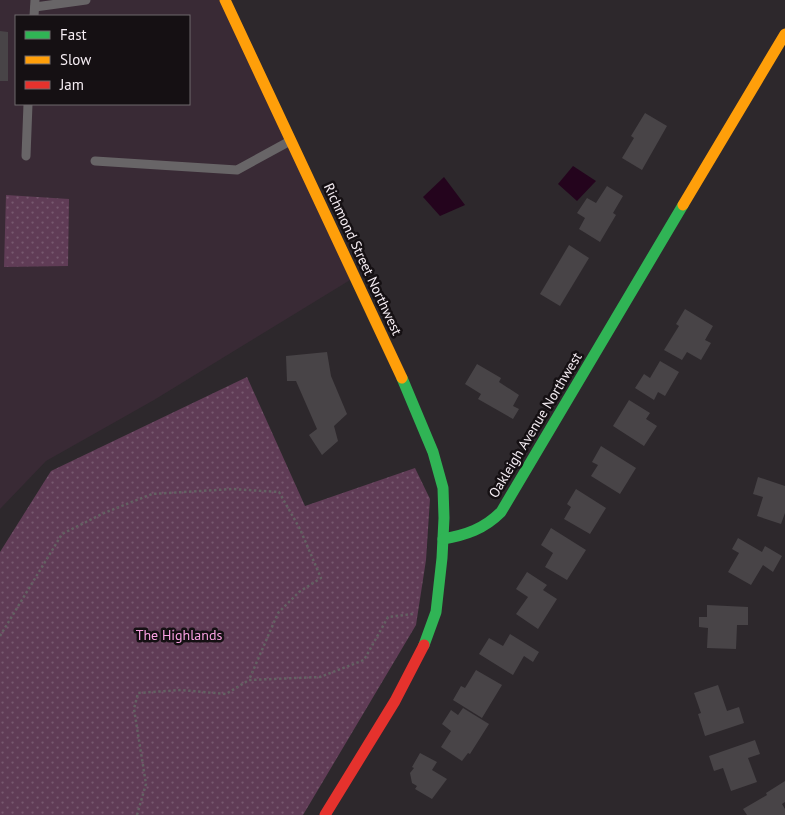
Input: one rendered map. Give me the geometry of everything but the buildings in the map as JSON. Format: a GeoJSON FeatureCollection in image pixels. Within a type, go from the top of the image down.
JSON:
{"type":"FeatureCollection","features":[{"type":"Feature","properties":{"kind":"street","name":"Richmond Street Northwest"},"geometry":{"type":"LineString","coordinates":[[225,0],[413,401],[433,452],[443,488],[444,539]]}},
{"type":"Feature","properties":{"kind":"street","name":"Oakleigh Avenue Northwest"},"geometry":{"type":"LineString","coordinates":[[444,539],[471,533],[489,524],[501,512],[785,34]]}},
{"type":"Feature","properties":{"kind":"street"},"geometry":{"type":"LineString","coordinates":[[325,815],[399,693],[422,650],[436,612],[444,539]]}},
{"type":"Feature","properties":{"kind":"lane"},"geometry":{"type":"LineString","coordinates":[[35,8],[86,0]]}},
{"type":"Feature","properties":{"kind":"lane"},"geometry":{"type":"LineString","coordinates":[[26,156],[28,105]]}},
{"type":"Feature","properties":{"kind":"lane"},"geometry":{"type":"LineString","coordinates":[[95,161],[237,170],[291,140]]}},
{"type":"Feature","properties":{"kind":"path"},"geometry":{"type":"LineString","coordinates":[[0,636],[62,534],[104,512],[152,494],[232,489],[279,492],[300,529],[322,578],[299,592],[278,614],[249,680]]}},
{"type":"Feature","properties":{"kind":"path"},"geometry":{"type":"LineString","coordinates":[[137,815],[146,784],[134,709],[138,693],[182,690],[226,694],[249,680],[320,677],[364,660],[388,617],[436,612]]}},
{"type":"Feature","properties":{"kind":"shaded area"},"geometry":{"type":"Polygon","coordinates":[[[0,0],[225,0],[355,277],[154,400],[46,461],[0,509],[0,0]]]}},
{"type":"Feature","properties":{"kind":"shaded area"},"geometry":{"type":"Polygon","coordinates":[[[573,166],[596,181],[577,201],[558,184],[573,166]]]}},
{"type":"Feature","properties":{"kind":"shaded area"},"geometry":{"type":"Polygon","coordinates":[[[444,177],[465,205],[440,216],[423,197],[444,177]]]}},
{"type":"Feature","properties":{"kind":"green space"},"geometry":{"type":"Polygon","coordinates":[[[6,195],[69,199],[68,266],[4,267],[6,195]]]}},
{"type":"Feature","properties":{"kind":"green space","name":"The Highlands"},"geometry":{"type":"Polygon","coordinates":[[[247,377],[305,506],[415,468],[430,499],[426,560],[416,625],[303,815],[0,815],[0,552],[51,471],[247,377]]]}},
{"type":"Feature","properties":{"kind":"traffic: fast"},"geometry":{"type":"LineString","coordinates":[[443,539],[474,530],[488,523],[501,512],[683,205]]}},
{"type":"Feature","properties":{"kind":"traffic: fast"},"geometry":{"type":"LineString","coordinates":[[402,378],[433,452],[443,488],[442,558],[436,612],[424,645]]}},
{"type":"Feature","properties":{"kind":"traffic: slow"},"geometry":{"type":"LineString","coordinates":[[225,0],[402,378]]}},
{"type":"Feature","properties":{"kind":"traffic: slow"},"geometry":{"type":"LineString","coordinates":[[683,205],[785,34]]}},
{"type":"Feature","properties":{"kind":"traffic: jam"},"geometry":{"type":"LineString","coordinates":[[325,815],[395,701],[424,645]]}}]}
